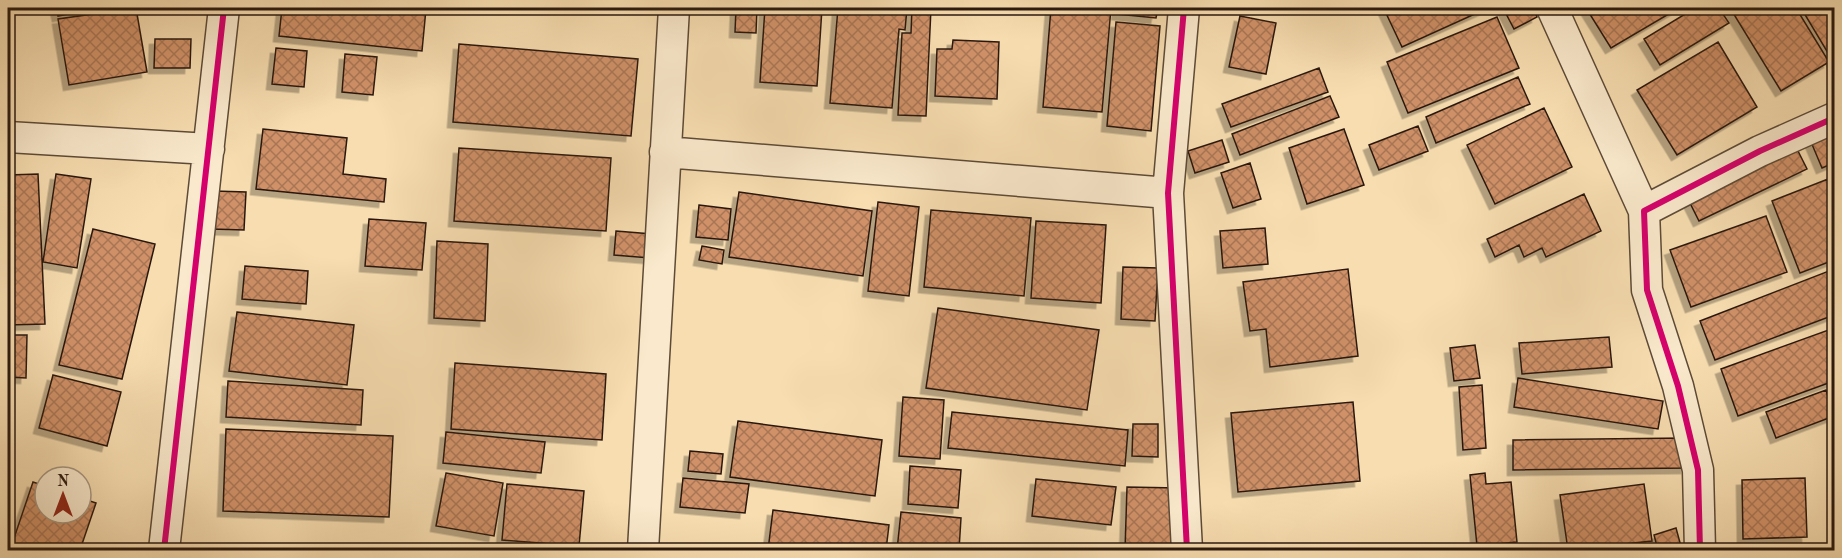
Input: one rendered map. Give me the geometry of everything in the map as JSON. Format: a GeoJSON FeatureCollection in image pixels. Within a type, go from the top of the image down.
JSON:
{"type":"FeatureCollection","features":[{"type":"Feature","properties":{"kind":"street"},"geometry":{"type":"LineString","coordinates":[[164,550],[224,8]]}},
{"type":"Feature","properties":{"kind":"street"},"geometry":{"type":"LineString","coordinates":[[643,550],[674,8]]}},
{"type":"Feature","properties":{"kind":"street"},"geometry":{"type":"LineString","coordinates":[[1184,8],[1168,193],[1187,550]]}},
{"type":"Feature","properties":{"kind":"street"},"geometry":{"type":"LineString","coordinates":[[1552,8],[1644,211],[1647,290],[1678,386],[1698,470],[1700,550]]}},
{"type":"Feature","properties":{"kind":"street"},"geometry":{"type":"LineString","coordinates":[[1644,211],[1760,150],[1834,118]]}},
{"type":"Feature","properties":{"kind":"street"},"geometry":{"type":"LineString","coordinates":[[8,137],[209,149]]}},
{"type":"Feature","properties":{"kind":"street"},"geometry":{"type":"LineString","coordinates":[[666,152],[1168,193]]}},
{"type":"Feature","properties":{"kind":"building"},"geometry":{"type":"Polygon","coordinates":[[[56,8],[98,8],[58,16],[56,8]]]}},
{"type":"Feature","properties":{"kind":"building"},"geometry":{"type":"Polygon","coordinates":[[[136,8],[147,72],[69,85],[58,19],[136,8]]]}},
{"type":"Feature","properties":{"kind":"building"},"geometry":{"type":"Polygon","coordinates":[[[282,8],[426,9],[422,51],[279,36],[282,8]]]}},
{"type":"Feature","properties":{"kind":"building"},"geometry":{"type":"Polygon","coordinates":[[[736,8],[757,8],[756,33],[735,32],[736,8]]]}},
{"type":"Feature","properties":{"kind":"building"},"geometry":{"type":"Polygon","coordinates":[[[765,8],[822,8],[817,86],[760,82],[765,8]]]}},
{"type":"Feature","properties":{"kind":"building"},"geometry":{"type":"Polygon","coordinates":[[[838,8],[907,8],[905,30],[899,29],[892,108],[830,103],[838,8]]]}},
{"type":"Feature","properties":{"kind":"building"},"geometry":{"type":"Polygon","coordinates":[[[912,8],[931,8],[926,116],[898,115],[902,33],[911,33],[912,8]]]}},
{"type":"Feature","properties":{"kind":"building"},"geometry":{"type":"Polygon","coordinates":[[[1051,8],[1111,8],[1102,112],[1043,107],[1051,8]]]}},
{"type":"Feature","properties":{"kind":"building"},"geometry":{"type":"Polygon","coordinates":[[[1118,8],[1158,8],[1156,18],[1117,14],[1118,8]]]}},
{"type":"Feature","properties":{"kind":"building"},"geometry":{"type":"Polygon","coordinates":[[[1488,8],[1402,47],[1384,9],[1488,8]]]}},
{"type":"Feature","properties":{"kind":"building"},"geometry":{"type":"Polygon","coordinates":[[[1503,8],[1533,8],[1537,17],[1514,29],[1503,8]]]}},
{"type":"Feature","properties":{"kind":"building"},"geometry":{"type":"Polygon","coordinates":[[[1586,8],[1679,8],[1611,48],[1586,8]]]}},
{"type":"Feature","properties":{"kind":"building"},"geometry":{"type":"Polygon","coordinates":[[[1695,8],[1719,8],[1729,23],[1660,65],[1644,39],[1695,8]]]}},
{"type":"Feature","properties":{"kind":"building"},"geometry":{"type":"Polygon","coordinates":[[[1730,8],[1796,8],[1829,62],[1781,91],[1730,8]]]}},
{"type":"Feature","properties":{"kind":"building"},"geometry":{"type":"Polygon","coordinates":[[[1801,8],[1834,8],[1834,63],[1801,8]]]}},
{"type":"Feature","properties":{"kind":"building"},"geometry":{"type":"Polygon","coordinates":[[[1240,16],[1276,23],[1266,74],[1229,67],[1240,16]]]}},
{"type":"Feature","properties":{"kind":"building"},"geometry":{"type":"Polygon","coordinates":[[[1497,17],[1519,68],[1408,113],[1387,62],[1497,17]]]}},
{"type":"Feature","properties":{"kind":"building"},"geometry":{"type":"Polygon","coordinates":[[[1116,22],[1160,26],[1151,131],[1107,126],[1116,22]]]}},
{"type":"Feature","properties":{"kind":"building"},"geometry":{"type":"Polygon","coordinates":[[[155,39],[191,39],[190,68],[154,68],[155,39]]]}},
{"type":"Feature","properties":{"kind":"building"},"geometry":{"type":"Polygon","coordinates":[[[953,40],[999,42],[997,99],[935,96],[937,49],[952,49],[953,40]]]}},
{"type":"Feature","properties":{"kind":"building"},"geometry":{"type":"Polygon","coordinates":[[[1718,42],[1757,107],[1677,155],[1637,90],[1718,42]]]}},
{"type":"Feature","properties":{"kind":"building"},"geometry":{"type":"Polygon","coordinates":[[[459,44],[638,59],[631,136],[453,122],[459,44]]]}},
{"type":"Feature","properties":{"kind":"building"},"geometry":{"type":"Polygon","coordinates":[[[276,48],[307,51],[304,87],[272,84],[276,48]]]}},
{"type":"Feature","properties":{"kind":"building"},"geometry":{"type":"Polygon","coordinates":[[[345,54],[377,57],[373,95],[342,92],[345,54]]]}},
{"type":"Feature","properties":{"kind":"building"},"geometry":{"type":"Polygon","coordinates":[[[1319,68],[1328,92],[1231,127],[1222,104],[1319,68]]]}},
{"type":"Feature","properties":{"kind":"building"},"geometry":{"type":"Polygon","coordinates":[[[1518,77],[1530,104],[1436,143],[1426,117],[1518,77]]]}},
{"type":"Feature","properties":{"kind":"building"},"geometry":{"type":"Polygon","coordinates":[[[1330,96],[1339,117],[1240,155],[1232,134],[1330,96]]]}},
{"type":"Feature","properties":{"kind":"building"},"geometry":{"type":"Polygon","coordinates":[[[1544,108],[1572,167],[1495,204],[1467,145],[1544,108]]]}},
{"type":"Feature","properties":{"kind":"building"},"geometry":{"type":"Polygon","coordinates":[[[1418,126],[1428,151],[1379,170],[1369,145],[1418,126]]]}},
{"type":"Feature","properties":{"kind":"building"},"geometry":{"type":"Polygon","coordinates":[[[263,129],[347,138],[343,174],[386,179],[384,202],[256,189],[263,129]]]}},
{"type":"Feature","properties":{"kind":"building"},"geometry":{"type":"Polygon","coordinates":[[[1344,129],[1364,185],[1307,204],[1289,148],[1344,129]]]}},
{"type":"Feature","properties":{"kind":"building"},"geometry":{"type":"Polygon","coordinates":[[[1834,132],[1834,163],[1822,168],[1811,142],[1834,132]]]}},
{"type":"Feature","properties":{"kind":"building"},"geometry":{"type":"Polygon","coordinates":[[[1222,140],[1229,162],[1195,173],[1188,151],[1222,140]]]}},
{"type":"Feature","properties":{"kind":"building"},"geometry":{"type":"Polygon","coordinates":[[[1796,147],[1807,169],[1699,221],[1688,199],[1796,147]]]}},
{"type":"Feature","properties":{"kind":"building"},"geometry":{"type":"Polygon","coordinates":[[[459,148],[611,158],[606,231],[454,221],[459,148]]]}},
{"type":"Feature","properties":{"kind":"building"},"geometry":{"type":"Polygon","coordinates":[[[1250,163],[1261,199],[1233,208],[1221,173],[1250,163]]]}},
{"type":"Feature","properties":{"kind":"building"},"geometry":{"type":"Polygon","coordinates":[[[38,174],[45,324],[8,325],[8,175],[38,174]]]}},
{"type":"Feature","properties":{"kind":"building"},"geometry":{"type":"Polygon","coordinates":[[[56,174],[91,179],[77,268],[43,262],[56,174]]]}},
{"type":"Feature","properties":{"kind":"building"},"geometry":{"type":"Polygon","coordinates":[[[1828,179],[1834,195],[1834,260],[1800,273],[1772,201],[1828,179]]]}},
{"type":"Feature","properties":{"kind":"building"},"geometry":{"type":"Polygon","coordinates":[[[214,191],[246,192],[244,230],[212,229],[214,191]]]}},
{"type":"Feature","properties":{"kind":"building"},"geometry":{"type":"Polygon","coordinates":[[[739,192],[872,211],[863,276],[729,257],[739,192]]]}},
{"type":"Feature","properties":{"kind":"building"},"geometry":{"type":"Polygon","coordinates":[[[1584,194],[1601,231],[1546,257],[1542,248],[1524,257],[1519,245],[1495,257],[1487,239],[1584,194]]]}},
{"type":"Feature","properties":{"kind":"building"},"geometry":{"type":"Polygon","coordinates":[[[878,202],[919,207],[909,296],[868,291],[878,202]]]}},
{"type":"Feature","properties":{"kind":"building"},"geometry":{"type":"Polygon","coordinates":[[[699,205],[731,209],[728,240],[696,237],[699,205]]]}},
{"type":"Feature","properties":{"kind":"building"},"geometry":{"type":"Polygon","coordinates":[[[931,210],[1031,218],[1024,296],[924,287],[931,210]]]}},
{"type":"Feature","properties":{"kind":"building"},"geometry":{"type":"Polygon","coordinates":[[[1766,216],[1787,272],[1691,307],[1670,250],[1766,216]]]}},
{"type":"Feature","properties":{"kind":"building"},"geometry":{"type":"Polygon","coordinates":[[[369,219],[426,223],[422,270],[365,266],[369,219]]]}},
{"type":"Feature","properties":{"kind":"building"},"geometry":{"type":"Polygon","coordinates":[[[1036,221],[1106,225],[1101,303],[1031,298],[1036,221]]]}},
{"type":"Feature","properties":{"kind":"building"},"geometry":{"type":"Polygon","coordinates":[[[1265,228],[1268,264],[1223,268],[1220,231],[1265,228]]]}},
{"type":"Feature","properties":{"kind":"building"},"geometry":{"type":"Polygon","coordinates":[[[93,229],[155,244],[122,379],[59,365],[93,229]]]}},
{"type":"Feature","properties":{"kind":"building"},"geometry":{"type":"Polygon","coordinates":[[[616,231],[652,234],[650,258],[614,255],[616,231]]]}},
{"type":"Feature","properties":{"kind":"building"},"geometry":{"type":"Polygon","coordinates":[[[437,241],[488,244],[485,321],[434,318],[437,241]]]}},
{"type":"Feature","properties":{"kind":"building"},"geometry":{"type":"Polygon","coordinates":[[[702,246],[724,250],[722,264],[699,260],[702,246]]]}},
{"type":"Feature","properties":{"kind":"building"},"geometry":{"type":"Polygon","coordinates":[[[245,266],[308,271],[306,304],[242,299],[245,266]]]}},
{"type":"Feature","properties":{"kind":"building"},"geometry":{"type":"Polygon","coordinates":[[[1123,267],[1158,268],[1155,321],[1121,319],[1123,267]]]}},
{"type":"Feature","properties":{"kind":"building"},"geometry":{"type":"Polygon","coordinates":[[[1348,269],[1358,356],[1270,367],[1266,329],[1250,331],[1243,282],[1348,269]]]}},
{"type":"Feature","properties":{"kind":"building"},"geometry":{"type":"Polygon","coordinates":[[[1834,269],[1834,315],[1715,360],[1700,321],[1834,269]]]}},
{"type":"Feature","properties":{"kind":"building"},"geometry":{"type":"Polygon","coordinates":[[[938,308],[1099,330],[1087,410],[926,388],[938,308]]]}},
{"type":"Feature","properties":{"kind":"building"},"geometry":{"type":"Polygon","coordinates":[[[237,312],[354,325],[347,385],[229,371],[237,312]]]}},
{"type":"Feature","properties":{"kind":"building"},"geometry":{"type":"Polygon","coordinates":[[[1834,328],[1834,381],[1738,416],[1721,369],[1834,328]]]}},
{"type":"Feature","properties":{"kind":"building"},"geometry":{"type":"Polygon","coordinates":[[[8,335],[27,335],[26,378],[8,377],[8,335]]]}},
{"type":"Feature","properties":{"kind":"building"},"geometry":{"type":"Polygon","coordinates":[[[1609,337],[1612,367],[1522,374],[1519,343],[1609,337]]]}},
{"type":"Feature","properties":{"kind":"building"},"geometry":{"type":"Polygon","coordinates":[[[1475,345],[1480,378],[1454,381],[1450,348],[1475,345]]]}},
{"type":"Feature","properties":{"kind":"building"},"geometry":{"type":"Polygon","coordinates":[[[455,363],[606,374],[602,440],[451,429],[455,363]]]}},
{"type":"Feature","properties":{"kind":"building"},"geometry":{"type":"Polygon","coordinates":[[[53,375],[121,392],[107,446],[39,428],[53,375]]]}},
{"type":"Feature","properties":{"kind":"building"},"geometry":{"type":"Polygon","coordinates":[[[1518,378],[1663,401],[1658,429],[1514,407],[1518,378]]]}},
{"type":"Feature","properties":{"kind":"building"},"geometry":{"type":"Polygon","coordinates":[[[228,381],[363,390],[361,425],[226,417],[228,381]]]}},
{"type":"Feature","properties":{"kind":"building"},"geometry":{"type":"Polygon","coordinates":[[[1482,385],[1486,448],[1463,450],[1459,387],[1482,385]]]}},
{"type":"Feature","properties":{"kind":"building"},"geometry":{"type":"Polygon","coordinates":[[[1826,390],[1834,416],[1776,438],[1766,412],[1826,390]]]}},
{"type":"Feature","properties":{"kind":"building"},"geometry":{"type":"Polygon","coordinates":[[[903,397],[944,400],[940,459],[899,456],[903,397]]]}},
{"type":"Feature","properties":{"kind":"building"},"geometry":{"type":"Polygon","coordinates":[[[1353,402],[1360,481],[1238,492],[1231,413],[1353,402]]]}},
{"type":"Feature","properties":{"kind":"building"},"geometry":{"type":"Polygon","coordinates":[[[952,412],[1128,430],[1125,466],[948,448],[952,412]]]}},
{"type":"Feature","properties":{"kind":"building"},"geometry":{"type":"Polygon","coordinates":[[[738,421],[882,440],[875,496],[730,477],[738,421]]]}},
{"type":"Feature","properties":{"kind":"building"},"geometry":{"type":"Polygon","coordinates":[[[1133,424],[1158,424],[1158,457],[1132,456],[1133,424]]]}},
{"type":"Feature","properties":{"kind":"building"},"geometry":{"type":"Polygon","coordinates":[[[226,429],[393,436],[389,517],[223,511],[226,429]]]}},
{"type":"Feature","properties":{"kind":"building"},"geometry":{"type":"Polygon","coordinates":[[[446,432],[545,442],[541,473],[443,463],[446,432]]]}},
{"type":"Feature","properties":{"kind":"building"},"geometry":{"type":"Polygon","coordinates":[[[1686,438],[1686,468],[1513,470],[1513,440],[1686,438]]]}},
{"type":"Feature","properties":{"kind":"building"},"geometry":{"type":"Polygon","coordinates":[[[690,451],[723,454],[721,474],[688,471],[690,451]]]}},
{"type":"Feature","properties":{"kind":"building"},"geometry":{"type":"Polygon","coordinates":[[[910,466],[961,470],[958,508],[908,504],[910,466]]]}},
{"type":"Feature","properties":{"kind":"building"},"geometry":{"type":"Polygon","coordinates":[[[446,473],[503,483],[494,536],[436,526],[446,473]]]}},
{"type":"Feature","properties":{"kind":"building"},"geometry":{"type":"Polygon","coordinates":[[[1485,473],[1486,484],[1511,482],[1517,542],[1477,546],[1470,475],[1485,473]]]}},
{"type":"Feature","properties":{"kind":"building"},"geometry":{"type":"Polygon","coordinates":[[[683,478],[749,484],[745,513],[680,507],[683,478]]]}},
{"type":"Feature","properties":{"kind":"building"},"geometry":{"type":"Polygon","coordinates":[[[1805,478],[1807,537],[1743,539],[1742,480],[1805,478]]]}},
{"type":"Feature","properties":{"kind":"building"},"geometry":{"type":"Polygon","coordinates":[[[1036,479],[1116,487],[1111,525],[1032,516],[1036,479]]]}},
{"type":"Feature","properties":{"kind":"building"},"geometry":{"type":"Polygon","coordinates":[[[33,482],[33,525],[89,525],[80,550],[10,550],[33,482]]]}},
{"type":"Feature","properties":{"kind":"building"},"geometry":{"type":"Polygon","coordinates":[[[507,484],[584,491],[579,546],[502,540],[507,484]]]}},
{"type":"Feature","properties":{"kind":"building"},"geometry":{"type":"Polygon","coordinates":[[[1644,484],[1652,541],[1568,550],[1560,495],[1644,484]]]}},
{"type":"Feature","properties":{"kind":"building"},"geometry":{"type":"Polygon","coordinates":[[[1127,487],[1177,488],[1175,550],[1125,550],[1127,487]]]}},
{"type":"Feature","properties":{"kind":"building"},"geometry":{"type":"Polygon","coordinates":[[[773,510],[889,525],[886,550],[768,550],[773,510]]]}},
{"type":"Feature","properties":{"kind":"building"},"geometry":{"type":"Polygon","coordinates":[[[901,512],[961,518],[959,550],[897,550],[901,512]]]}},
{"type":"Feature","properties":{"kind":"building"},"geometry":{"type":"Polygon","coordinates":[[[1676,528],[1682,550],[1658,550],[1654,535],[1676,528]]]}},
{"type":"Feature","properties":{"kind":"cycle path"},"geometry":{"type":"LineString","coordinates":[[164,550],[224,8]]}},
{"type":"Feature","properties":{"kind":"cycle path"},"geometry":{"type":"LineString","coordinates":[[1184,8],[1168,193],[1187,550]]}},
{"type":"Feature","properties":{"kind":"cycle path"},"geometry":{"type":"LineString","coordinates":[[1700,550],[1698,470],[1678,386],[1647,290],[1644,211],[1760,151],[1834,118]]}}]}
